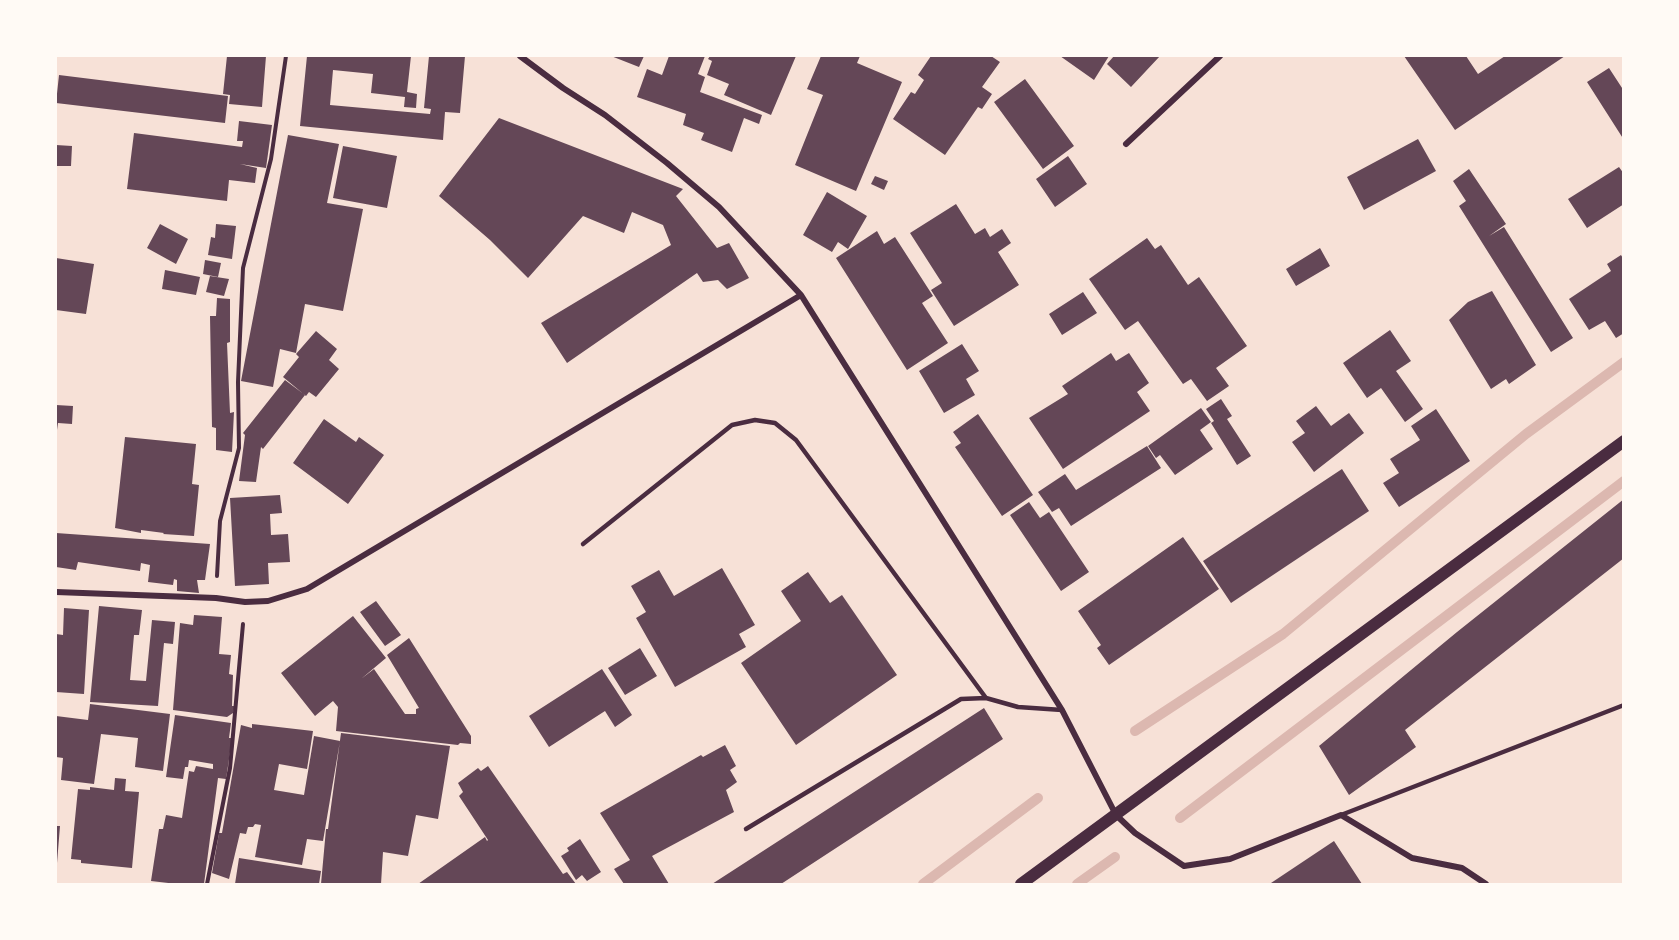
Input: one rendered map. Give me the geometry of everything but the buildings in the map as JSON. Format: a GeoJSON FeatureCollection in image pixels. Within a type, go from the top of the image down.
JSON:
{"type":"FeatureCollection","features":[{"type":"Feature","properties":{"kind":"main road"},"geometry":{"type":"LineString","coordinates":[[1021,885],[1623,441]]}},
{"type":"Feature","properties":{"kind":"street"},"geometry":{"type":"LineString","coordinates":[[520,56],[605,115],[668,163],[719,207],[801,295],[1062,710],[1116,815],[1135,833],[1184,866],[1230,859],[1341,815],[1412,858],[1462,868],[1486,885]]}},
{"type":"Feature","properties":{"kind":"street"},"geometry":{"type":"LineString","coordinates":[[1126,144],[1220,56]]}},
{"type":"Feature","properties":{"kind":"street"},"geometry":{"type":"LineString","coordinates":[[56,592],[216,598],[245,602],[268,601],[307,589],[801,295]]}},
{"type":"Feature","properties":{"kind":"lane"},"geometry":{"type":"LineString","coordinates":[[584,544],[732,424],[755,420],[774,423],[796,440],[986,698]]}},
{"type":"Feature","properties":{"kind":"lane"},"geometry":{"type":"LineString","coordinates":[[746,829],[961,699],[986,698],[1018,707],[1062,710]]}},
{"type":"Feature","properties":{"kind":"lane"},"geometry":{"type":"LineString","coordinates":[[1341,815],[1623,705]]}},
{"type":"Feature","properties":{"kind":"path"},"geometry":{"type":"LineString","coordinates":[[216,598],[220,521],[239,448],[238,382],[243,268],[271,159],[286,56]]}},
{"type":"Feature","properties":{"kind":"path"},"geometry":{"type":"LineString","coordinates":[[207,885],[230,768],[245,602]]}},
{"type":"Feature","properties":{"kind":"waterway"},"geometry":{"type":"LineString","coordinates":[[1135,731],[1283,634],[1526,434],[1624,362]]}},
{"type":"Feature","properties":{"kind":"waterway"},"geometry":{"type":"LineString","coordinates":[[1180,818],[1624,481]]}},
{"type":"Feature","properties":{"kind":"waterway"},"geometry":{"type":"LineString","coordinates":[[923,884],[1038,798]]}},
{"type":"Feature","properties":{"kind":"waterway"},"geometry":{"type":"LineString","coordinates":[[1077,884],[1115,857]]}}]}
